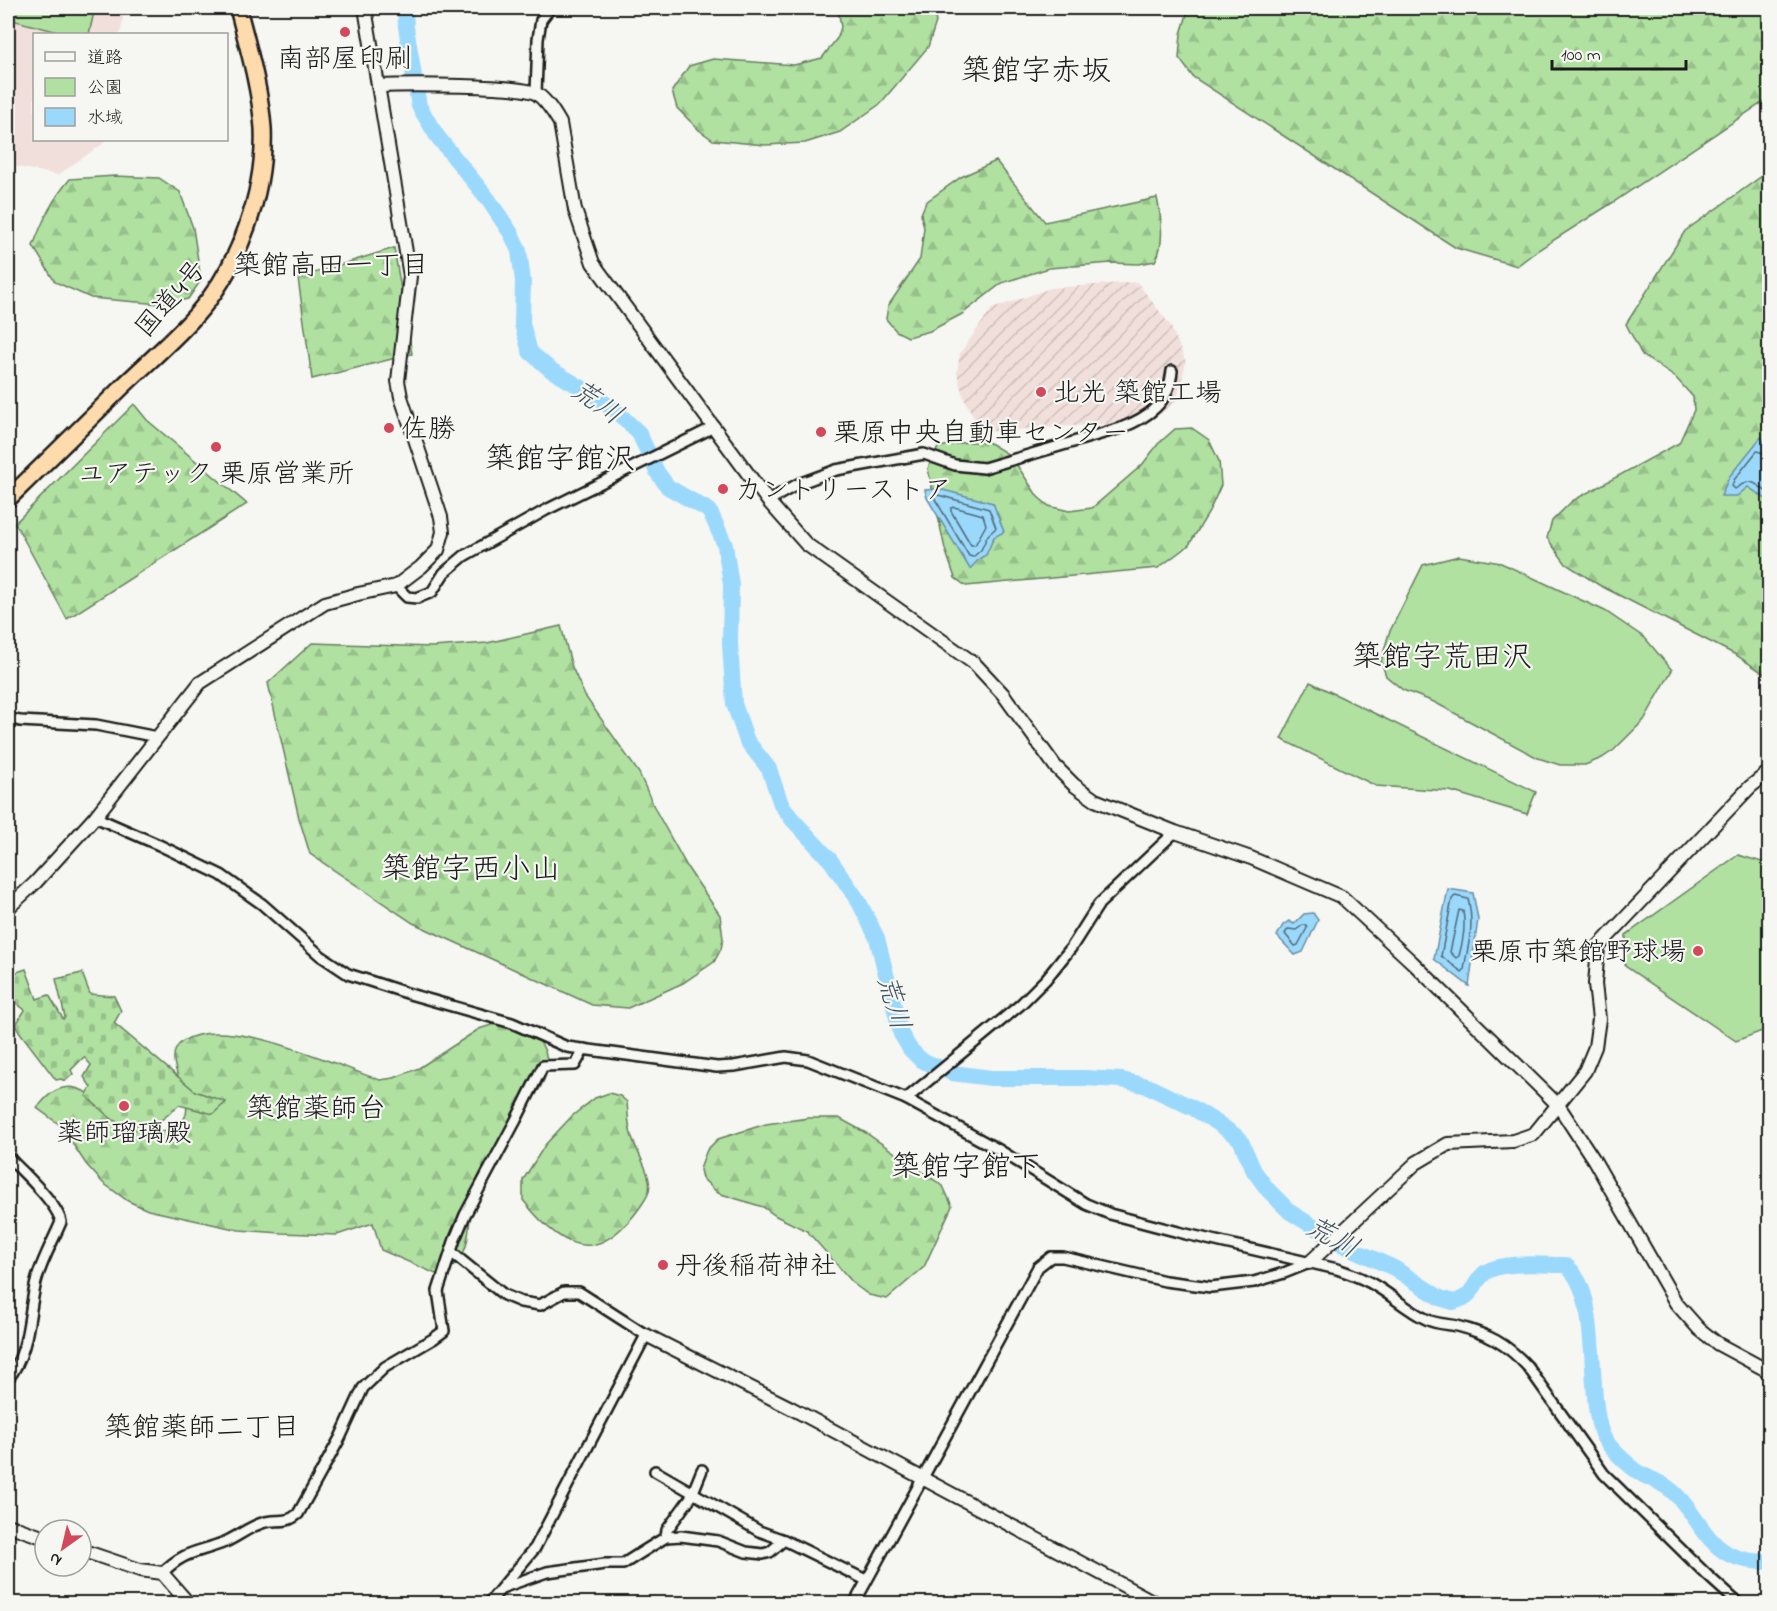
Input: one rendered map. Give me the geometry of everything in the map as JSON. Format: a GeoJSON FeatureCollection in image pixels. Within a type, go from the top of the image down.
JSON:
{"type":"FeatureCollection","features":[{"type":"Feature","properties":{"kind":"highway","name":"国道4号"},"geometry":{"type":"LineString","coordinates":[[8,499],[196,315],[229,270],[249,218],[256,191],[263,129],[257,89],[238,8]]}},
{"type":"Feature","properties":{"kind":"street"},"geometry":{"type":"LineString","coordinates":[[8,908],[57,860],[95,817],[200,683],[325,603],[396,586],[421,567],[438,550],[443,532],[441,517],[401,397],[398,381],[410,276],[365,8]]}},
{"type":"Feature","properties":{"kind":"street"},"geometry":{"type":"LineString","coordinates":[[536,93],[541,20],[550,8]]}},
{"type":"Feature","properties":{"kind":"street"},"geometry":{"type":"LineString","coordinates":[[378,86],[491,88],[536,93],[553,111],[560,123],[574,210],[593,263],[768,501],[806,544],[975,664],[1003,694],[1055,766],[1074,785],[1095,800],[1175,832],[1251,858],[1342,897],[1558,1105],[1594,1160],[1676,1303],[1699,1329],[1718,1344],[1770,1372]]}},
{"type":"Feature","properties":{"kind":"street"},"geometry":{"type":"LineString","coordinates":[[768,501],[798,484],[836,470],[924,454],[955,465],[984,468],[1121,428],[1138,422],[1162,401],[1171,385],[1172,370]]}},
{"type":"Feature","properties":{"kind":"street"},"geometry":{"type":"LineString","coordinates":[[396,586],[407,597],[417,598],[432,592],[444,573],[464,556],[546,510],[714,427]]}},
{"type":"Feature","properties":{"kind":"street"},"geometry":{"type":"LineString","coordinates":[[8,718],[20,721],[96,725],[157,737]]}},
{"type":"Feature","properties":{"kind":"street"},"geometry":{"type":"LineString","coordinates":[[854,1604],[1038,1267],[1051,1257],[1063,1257],[1165,1281],[1211,1287],[1254,1282],[1284,1274],[1309,1263],[1416,1163],[1448,1144],[1513,1141],[1534,1134],[1585,1071],[1595,1047],[1599,1019],[1595,984],[1598,947],[1750,787],[1770,771]]}},
{"type":"Feature","properties":{"kind":"street"},"geometry":{"type":"LineString","coordinates":[[95,817],[159,844],[221,875],[262,904],[321,956],[348,974],[512,1023],[567,1047],[717,1066],[734,1066],[786,1057],[808,1060],[906,1100],[999,1150],[1086,1204],[1110,1214],[1186,1234],[1321,1264],[1359,1277],[1428,1320],[1483,1334],[1499,1341],[1515,1352],[1528,1367],[1604,1474],[1738,1604]]}},
{"type":"Feature","properties":{"kind":"street"},"geometry":{"type":"LineString","coordinates":[[906,1100],[1020,1005],[1046,979],[1071,948],[1099,904],[1175,832]]}},
{"type":"Feature","properties":{"kind":"street"},"geometry":{"type":"LineString","coordinates":[[162,1573],[174,1561],[190,1552],[224,1543],[263,1522],[290,1521],[298,1514],[363,1388],[385,1367],[444,1331],[438,1291],[465,1215],[543,1066],[575,1065],[584,1049]]}},
{"type":"Feature","properties":{"kind":"street"},"geometry":{"type":"LineString","coordinates":[[8,1157],[60,1215],[61,1222],[36,1281],[26,1342],[8,1379]]}},
{"type":"Feature","properties":{"kind":"street"},"geometry":{"type":"LineString","coordinates":[[451,1252],[504,1295],[521,1302],[540,1305],[564,1292],[579,1292],[646,1335],[791,1408],[1158,1604]]}},
{"type":"Feature","properties":{"kind":"street"},"geometry":{"type":"LineString","coordinates":[[488,1604],[535,1548],[646,1335]]}},
{"type":"Feature","properties":{"kind":"street"},"geometry":{"type":"LineString","coordinates":[[666,1537],[667,1530],[691,1497],[702,1470]]}},
{"type":"Feature","properties":{"kind":"street"},"geometry":{"type":"LineString","coordinates":[[655,1471],[759,1531],[784,1540],[866,1580]]}},
{"type":"Feature","properties":{"kind":"street"},"geometry":{"type":"LineString","coordinates":[[8,1525],[33,1534]]}},
{"type":"Feature","properties":{"kind":"street"},"geometry":{"type":"LineString","coordinates":[[502,1588],[547,1572],[605,1564],[623,1564],[666,1537],[681,1536],[718,1540],[746,1552],[763,1554],[770,1552],[784,1540]]}},
{"type":"Feature","properties":{"kind":"street"},"geometry":{"type":"LineString","coordinates":[[93,1554],[140,1570],[162,1573],[189,1604]]}},
{"type":"Feature","properties":{"kind":"shaded area"},"geometry":{"type":"Polygon","coordinates":[[[8,8],[125,8],[120,33],[33,33],[33,141],[105,141],[58,175],[8,165],[8,8]]]}},
{"type":"Feature","properties":{"kind":"shaded area","name":"北光 築館工場"},"geometry":{"type":"Polygon","coordinates":[[[1137,282],[1170,325],[1186,362],[1177,400],[1151,421],[981,432],[963,396],[957,373],[960,353],[992,309],[1051,288],[1137,282]]]}},
{"type":"Feature","properties":{"kind":"green space"},"geometry":{"type":"Polygon","coordinates":[[[8,8],[95,8],[89,33],[62,33],[8,19],[8,8]]]}},
{"type":"Feature","properties":{"kind":"green space"},"geometry":{"type":"Polygon","coordinates":[[[838,8],[933,8],[936,22],[928,47],[880,104],[840,132],[805,143],[765,145],[713,140],[699,130],[677,108],[672,91],[689,66],[713,59],[794,65],[822,58],[838,37],[841,27],[838,8]]]}},
{"type":"Feature","properties":{"kind":"green space"},"geometry":{"type":"Polygon","coordinates":[[[1189,8],[1769,8],[1769,98],[1517,266],[1456,248],[1193,77],[1179,58],[1181,34],[1189,8]]]}},
{"type":"Feature","properties":{"kind":"green space"},"geometry":{"type":"Polygon","coordinates":[[[996,161],[1045,222],[1157,198],[1162,238],[1155,261],[1139,264],[1111,263],[1049,268],[1002,283],[962,314],[930,331],[908,337],[896,331],[886,319],[888,306],[920,259],[924,228],[921,214],[926,202],[961,177],[996,161]]]}},
{"type":"Feature","properties":{"kind":"green space"},"geometry":{"type":"Polygon","coordinates":[[[1769,171],[1769,677],[1736,655],[1599,585],[1566,564],[1547,538],[1552,521],[1572,501],[1679,443],[1694,410],[1693,397],[1676,378],[1642,355],[1626,324],[1685,231],[1769,171]]]}},
{"type":"Feature","properties":{"kind":"green space"},"geometry":{"type":"Polygon","coordinates":[[[115,176],[159,178],[180,192],[193,228],[201,280],[188,299],[160,304],[91,298],[55,282],[33,246],[48,211],[70,179],[115,176]]]}},
{"type":"Feature","properties":{"kind":"green space"},"geometry":{"type":"Polygon","coordinates":[[[394,248],[412,354],[312,379],[298,278],[394,248]]]}},
{"type":"Feature","properties":{"kind":"green space"},"geometry":{"type":"Polygon","coordinates":[[[134,404],[147,420],[247,504],[67,619],[15,523],[134,404]]]}},
{"type":"Feature","properties":{"kind":"green space"},"geometry":{"type":"Polygon","coordinates":[[[1192,428],[1209,440],[1219,461],[1221,485],[1209,512],[1189,545],[1158,568],[966,586],[955,578],[945,549],[928,469],[933,454],[939,447],[967,442],[988,442],[1011,456],[1038,497],[1049,506],[1069,511],[1092,508],[1142,465],[1158,444],[1175,429],[1192,428]]]}},
{"type":"Feature","properties":{"kind":"green space"},"geometry":{"type":"Polygon","coordinates":[[[1459,556],[1501,563],[1605,611],[1645,638],[1672,670],[1644,720],[1614,750],[1585,765],[1560,765],[1538,758],[1434,702],[1403,690],[1386,676],[1381,661],[1389,633],[1423,565],[1459,556]]]}},
{"type":"Feature","properties":{"kind":"green space"},"geometry":{"type":"Polygon","coordinates":[[[561,626],[572,667],[585,696],[639,773],[656,811],[689,870],[720,915],[723,939],[714,962],[683,983],[628,1008],[592,1005],[413,923],[310,854],[299,818],[268,683],[312,643],[432,647],[487,643],[561,626]]]}},
{"type":"Feature","properties":{"kind":"green space"},"geometry":{"type":"Polygon","coordinates":[[[1310,682],[1536,792],[1527,814],[1450,791],[1376,786],[1281,739],[1310,682]]]}},
{"type":"Feature","properties":{"kind":"green space","name":"栗原市築館野球場"},"geometry":{"type":"Polygon","coordinates":[[[1738,855],[1769,864],[1770,1028],[1736,1041],[1625,966],[1626,935],[1738,855]]]}},
{"type":"Feature","properties":{"kind":"green space"},"geometry":{"type":"Polygon","coordinates":[[[26,969],[37,999],[49,995],[63,1019],[65,1017],[56,979],[82,973],[90,994],[114,996],[121,1011],[114,1023],[195,1091],[226,1102],[213,1114],[179,1105],[160,1121],[137,1130],[118,1123],[86,1096],[91,1087],[84,1077],[91,1065],[84,1057],[71,1070],[73,1074],[65,1081],[56,1080],[15,1026],[25,1010],[8,997],[8,975],[26,969]]]}},
{"type":"Feature","properties":{"kind":"green space"},"geometry":{"type":"Polygon","coordinates":[[[507,1020],[530,1033],[541,1044],[547,1059],[545,1077],[535,1096],[499,1141],[480,1174],[472,1195],[468,1237],[462,1256],[454,1266],[436,1274],[381,1250],[373,1223],[337,1235],[281,1233],[239,1230],[148,1210],[128,1201],[103,1183],[86,1164],[60,1125],[37,1108],[54,1091],[67,1087],[77,1088],[95,1098],[127,1124],[149,1131],[166,1130],[175,1127],[184,1119],[187,1109],[174,1060],[175,1050],[183,1041],[202,1034],[226,1033],[281,1044],[380,1080],[394,1078],[419,1068],[479,1029],[507,1020]]]}},
{"type":"Feature","properties":{"kind":"green space"},"geometry":{"type":"Polygon","coordinates":[[[609,1093],[620,1096],[627,1102],[630,1130],[646,1170],[650,1185],[649,1191],[635,1214],[614,1235],[595,1244],[580,1245],[561,1237],[536,1215],[523,1200],[523,1180],[545,1145],[572,1116],[595,1098],[609,1093]]]}},
{"type":"Feature","properties":{"kind":"green space"},"geometry":{"type":"Polygon","coordinates":[[[808,1118],[839,1118],[866,1133],[943,1186],[952,1206],[924,1267],[887,1299],[869,1295],[855,1285],[807,1231],[763,1207],[718,1193],[702,1178],[700,1170],[707,1150],[718,1139],[766,1124],[808,1118]]]}},
{"type":"Feature","properties":{"kind":"water"},"geometry":{"type":"Polygon","coordinates":[[[1761,437],[1769,452],[1769,501],[1748,487],[1737,496],[1721,496],[1729,477],[1761,437]]]}},
{"type":"Feature","properties":{"kind":"water"},"geometry":{"type":"Polygon","coordinates":[[[939,489],[993,503],[1004,532],[994,537],[986,555],[970,569],[927,498],[925,490],[939,489]]]}},
{"type":"Feature","properties":{"kind":"water"},"geometry":{"type":"Polygon","coordinates":[[[1448,889],[1473,893],[1478,919],[1469,986],[1434,959],[1448,889]]]}},
{"type":"Feature","properties":{"kind":"water"},"geometry":{"type":"Polygon","coordinates":[[[1313,913],[1318,920],[1303,952],[1295,955],[1277,936],[1283,925],[1289,921],[1294,924],[1304,914],[1313,913]]]}},
{"type":"Feature","properties":{"kind":"waterway","name":"荒川"},"geometry":{"type":"LineString","coordinates":[[405,8],[419,106],[437,136],[488,199],[512,235],[519,251],[523,281],[522,324],[530,352],[551,370],[616,411],[639,433],[657,472],[668,487],[708,510],[712,516],[725,545],[731,585],[730,644],[734,704],[747,741],[769,769],[781,804],[831,861],[859,902],[877,938],[901,1034],[910,1049],[921,1060],[952,1073],[991,1078],[1122,1080],[1147,1086],[1193,1108],[1240,1139],[1254,1171],[1268,1190],[1290,1212],[1343,1245],[1394,1268],[1440,1298],[1453,1302],[1461,1299],[1470,1293],[1481,1276],[1502,1266],[1565,1265],[1577,1278],[1589,1318],[1597,1416],[1604,1439],[1636,1470],[1672,1491],[1720,1549],[1740,1559],[1770,1562]]}},
{"type":"Feature","properties":{"kind":"place","name":"南部屋印刷"},"geometry":{"type":"Point","coordinates":[345,32]}},
{"type":"Feature","properties":{"kind":"place","name":"北光 築館工場"},"geometry":{"type":"Point","coordinates":[1041,392]}},
{"type":"Feature","properties":{"kind":"place","name":"佐勝"},"geometry":{"type":"Point","coordinates":[389,428]}},
{"type":"Feature","properties":{"kind":"place","name":"栗原中央自動車センター"},"geometry":{"type":"Point","coordinates":[821,432]}},
{"type":"Feature","properties":{"kind":"place","name":"ユアテック 栗原営業所"},"geometry":{"type":"Point","coordinates":[216,447]}},
{"type":"Feature","properties":{"kind":"place","name":"カントリーストア"},"geometry":{"type":"Point","coordinates":[723,489]}},
{"type":"Feature","properties":{"kind":"place","name":"栗原市築館野球場"},"geometry":{"type":"Point","coordinates":[1698,951]}},
{"type":"Feature","properties":{"kind":"place","name":"薬師瑠璃殿"},"geometry":{"type":"Point","coordinates":[124,1106]}},
{"type":"Feature","properties":{"kind":"place","name":"丹後稲荷神社"},"geometry":{"type":"Point","coordinates":[663,1265]}},
{"type":"Feature","properties":{"kind":"district","name":"築館字赤坂"},"geometry":{"type":"Point","coordinates":[1036,70]}},
{"type":"Feature","properties":{"kind":"district","name":"築館高田一丁目"},"geometry":{"type":"Point","coordinates":[331,264]}},
{"type":"Feature","properties":{"kind":"district","name":"築館字館沢"},"geometry":{"type":"Point","coordinates":[560,458]}},
{"type":"Feature","properties":{"kind":"district","name":"築館字荒田沢"},"geometry":{"type":"Point","coordinates":[1442,656]}},
{"type":"Feature","properties":{"kind":"district","name":"築館字西小山"},"geometry":{"type":"Point","coordinates":[471,868]}},
{"type":"Feature","properties":{"kind":"district","name":"築館薬師台"},"geometry":{"type":"Point","coordinates":[316,1107]}},
{"type":"Feature","properties":{"kind":"district","name":"築館字館下"},"geometry":{"type":"Point","coordinates":[966,1166]}},
{"type":"Feature","properties":{"kind":"district","name":"築館薬師二丁目"},"geometry":{"type":"Point","coordinates":[202,1426]}}]}
